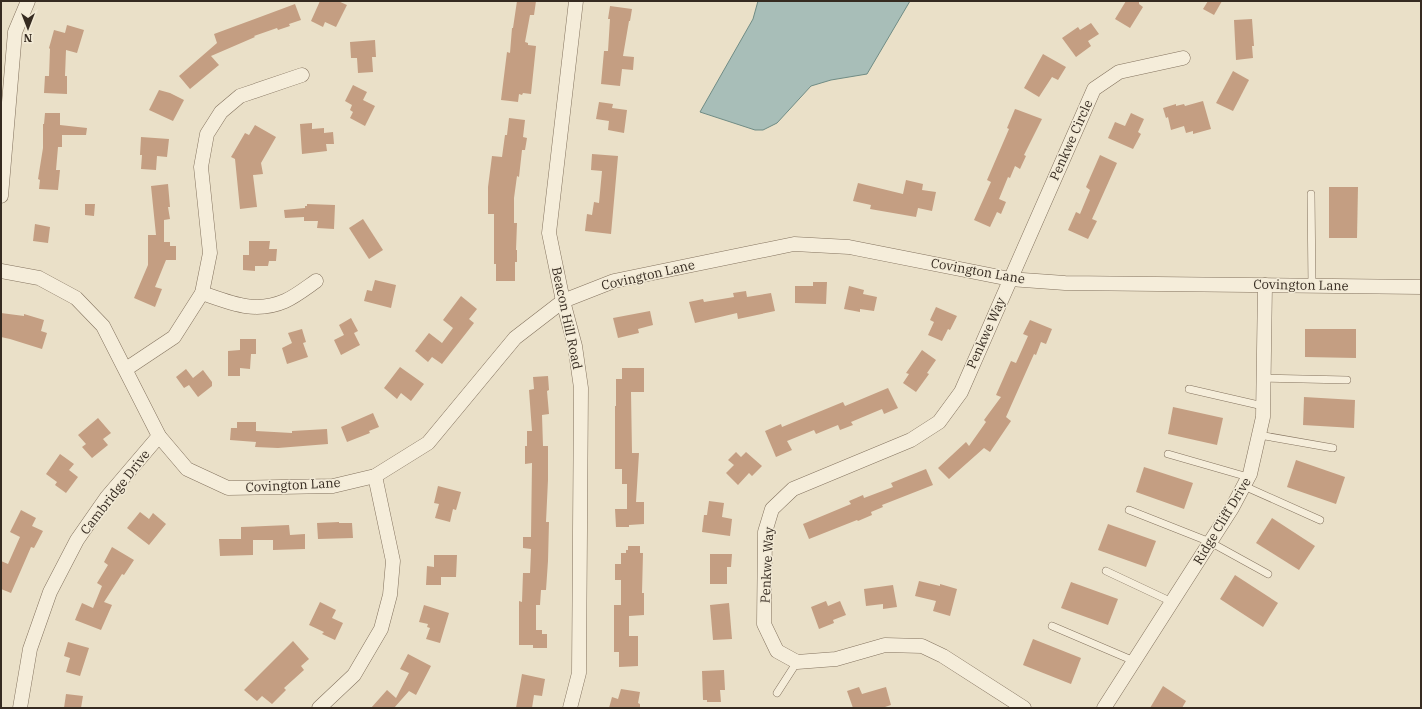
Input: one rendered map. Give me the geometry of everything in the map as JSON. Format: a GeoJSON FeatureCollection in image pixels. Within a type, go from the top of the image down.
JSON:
{"type":"FeatureCollection","features":[{"type":"Feature","properties":{"kind":"street"},"geometry":{"type":"LineString","coordinates":[[1,196],[15,32],[28,1]]}},
{"type":"Feature","properties":{"kind":"street","name":"Beacon Hill Road"},"geometry":{"type":"LineString","coordinates":[[570,708],[579,673],[581,388],[575,346],[563,301],[549,233],[576,1]]}},
{"type":"Feature","properties":{"kind":"street","name":"Penkwe Circle"},"geometry":{"type":"LineString","coordinates":[[1010,279],[1094,89],[1119,72],[1183,58]]}},
{"type":"Feature","properties":{"kind":"street"},"geometry":{"type":"LineString","coordinates":[[126,369],[174,337],[202,293],[210,253],[200,167],[207,134],[221,112],[240,96],[302,75]]}},
{"type":"Feature","properties":{"kind":"street","name":"Covington Lane"},"geometry":{"type":"LineString","coordinates":[[1,271],[39,278],[76,298],[103,326],[159,436],[187,469],[228,488],[333,486],[375,476],[428,443],[515,338],[563,301],[614,281],[794,244],[849,248],[1010,279],[1065,284],[1421,287]]}},
{"type":"Feature","properties":{"kind":"street","name":"Penkwe Way"},"geometry":{"type":"LineString","coordinates":[[797,662],[777,652],[764,624],[765,532],[772,509],[793,489],[911,440],[939,422],[961,392],[1010,279]]}},
{"type":"Feature","properties":{"kind":"street"},"geometry":{"type":"LineString","coordinates":[[202,293],[239,306],[262,308],[285,301],[316,281]]}},
{"type":"Feature","properties":{"kind":"street","name":"Ridge Cliff Drive"},"geometry":{"type":"LineString","coordinates":[[1104,708],[1232,508],[1246,481],[1263,417],[1265,285]]}},
{"type":"Feature","properties":{"kind":"street","name":"Cambridge Drive"},"geometry":{"type":"LineString","coordinates":[[20,708],[30,648],[50,592],[77,540],[107,497],[159,436]]}},
{"type":"Feature","properties":{"kind":"street"},"geometry":{"type":"LineString","coordinates":[[318,708],[354,675],[381,629],[390,595],[393,561],[375,476]]}},
{"type":"Feature","properties":{"kind":"street"},"geometry":{"type":"LineString","coordinates":[[797,662],[836,659],[885,645],[922,646],[943,656],[1024,708]]}},
{"type":"Feature","properties":{"kind":"lane"},"geometry":{"type":"LineString","coordinates":[[1311,194],[1312,286]]}},
{"type":"Feature","properties":{"kind":"lane"},"geometry":{"type":"LineString","coordinates":[[1263,378],[1347,380]]}},
{"type":"Feature","properties":{"kind":"lane"},"geometry":{"type":"LineString","coordinates":[[1189,389],[1263,406]]}},
{"type":"Feature","properties":{"kind":"lane"},"geometry":{"type":"LineString","coordinates":[[1259,435],[1333,448]]}},
{"type":"Feature","properties":{"kind":"lane"},"geometry":{"type":"LineString","coordinates":[[1168,454],[1246,481],[1320,520]]}},
{"type":"Feature","properties":{"kind":"lane"},"geometry":{"type":"LineString","coordinates":[[1129,510],[1210,542],[1268,574]]}},
{"type":"Feature","properties":{"kind":"lane"},"geometry":{"type":"LineString","coordinates":[[1106,572],[1172,602]]}},
{"type":"Feature","properties":{"kind":"lane"},"geometry":{"type":"LineString","coordinates":[[1052,626],[1134,661]]}},
{"type":"Feature","properties":{"kind":"lane"},"geometry":{"type":"LineString","coordinates":[[777,693],[797,662]]}},
{"type":"Feature","properties":{"kind":"water"},"geometry":{"type":"Polygon","coordinates":[[[758,1],[910,1],[867,74],[831,80],[811,86],[777,123],[763,130],[755,130],[700,112],[753,19],[758,1]]]}},
{"type":"Feature","properties":{"kind":"building"},"geometry":{"type":"Polygon","coordinates":[[[320,1],[338,1],[347,5],[336,27],[325,22],[323,27],[311,21],[320,1]]]}},
{"type":"Feature","properties":{"kind":"building"},"geometry":{"type":"Polygon","coordinates":[[[517,1],[536,1],[534,15],[530,15],[525,42],[528,43],[528,45],[536,46],[531,94],[519,94],[518,102],[501,100],[507,52],[510,53],[512,28],[517,1]]]}},
{"type":"Feature","properties":{"kind":"building"},"geometry":{"type":"Polygon","coordinates":[[[1126,1],[1139,1],[1139,4],[1143,7],[1130,28],[1115,19],[1126,1]]]}},
{"type":"Feature","properties":{"kind":"building"},"geometry":{"type":"Polygon","coordinates":[[[1208,1],[1222,1],[1214,15],[1203,9],[1208,1]]]}},
{"type":"Feature","properties":{"kind":"building"},"geometry":{"type":"Polygon","coordinates":[[[295,4],[301,20],[289,24],[290,26],[278,30],[277,28],[254,36],[255,37],[211,56],[219,65],[190,89],[179,76],[217,43],[214,34],[295,4]]]}},
{"type":"Feature","properties":{"kind":"building"},"geometry":{"type":"Polygon","coordinates":[[[610,6],[632,9],[623,56],[634,57],[633,70],[622,69],[620,86],[601,84],[604,51],[608,51],[610,19],[608,19],[610,6]]]}},
{"type":"Feature","properties":{"kind":"building"},"geometry":{"type":"Polygon","coordinates":[[[1252,19],[1254,46],[1252,46],[1253,58],[1236,60],[1234,20],[1252,19]]]}},
{"type":"Feature","properties":{"kind":"building"},"geometry":{"type":"Polygon","coordinates":[[[1091,23],[1099,34],[1088,41],[1091,46],[1076,57],[1062,38],[1078,27],[1080,30],[1091,23]]]}},
{"type":"Feature","properties":{"kind":"building"},"geometry":{"type":"Polygon","coordinates":[[[67,25],[84,30],[77,53],[66,50],[65,76],[67,76],[67,94],[44,93],[45,76],[49,76],[49,48],[54,30],[65,33],[67,25]]]}},
{"type":"Feature","properties":{"kind":"building"},"geometry":{"type":"Polygon","coordinates":[[[375,40],[376,57],[372,57],[373,72],[358,73],[357,58],[351,58],[350,42],[375,40]]]}},
{"type":"Feature","properties":{"kind":"building"},"geometry":{"type":"Polygon","coordinates":[[[1043,54],[1066,67],[1058,80],[1052,77],[1039,97],[1024,88],[1043,54]]]}},
{"type":"Feature","properties":{"kind":"building"},"geometry":{"type":"Polygon","coordinates":[[[1233,71],[1249,80],[1233,111],[1216,103],[1233,71]]]}},
{"type":"Feature","properties":{"kind":"building"},"geometry":{"type":"Polygon","coordinates":[[[353,85],[367,92],[363,100],[375,106],[365,126],[350,118],[353,112],[350,110],[352,105],[345,101],[353,85]]]}},
{"type":"Feature","properties":{"kind":"building"},"geometry":{"type":"Polygon","coordinates":[[[159,90],[170,93],[184,100],[173,121],[149,110],[159,90]]]}},
{"type":"Feature","properties":{"kind":"building"},"geometry":{"type":"Polygon","coordinates":[[[1203,101],[1211,129],[1193,134],[1193,131],[1186,133],[1184,126],[1171,130],[1168,117],[1166,118],[1163,108],[1176,104],[1176,106],[1184,104],[1185,106],[1203,101]]]}},
{"type":"Feature","properties":{"kind":"building"},"geometry":{"type":"Polygon","coordinates":[[[599,102],[613,104],[612,108],[627,110],[624,133],[608,130],[609,121],[596,119],[599,102]]]}},
{"type":"Feature","properties":{"kind":"building"},"geometry":{"type":"Polygon","coordinates":[[[1015,109],[1042,119],[1024,155],[1026,156],[1020,169],[1015,166],[1010,178],[1008,177],[999,199],[1006,202],[1001,214],[997,212],[990,227],[974,220],[991,182],[987,180],[1009,129],[1007,128],[1015,109]]]}},
{"type":"Feature","properties":{"kind":"building"},"geometry":{"type":"Polygon","coordinates":[[[45,113],[60,113],[60,125],[87,128],[86,135],[62,135],[62,147],[58,147],[56,170],[60,170],[58,190],[39,189],[40,180],[38,179],[43,148],[43,124],[45,113]]]}},
{"type":"Feature","properties":{"kind":"building"},"geometry":{"type":"Polygon","coordinates":[[[1131,113],[1144,119],[1138,132],[1141,134],[1133,149],[1108,138],[1115,122],[1125,126],[1131,113]]]}},
{"type":"Feature","properties":{"kind":"building"},"geometry":{"type":"Polygon","coordinates":[[[509,118],[525,120],[523,137],[527,138],[525,150],[522,150],[519,177],[517,176],[514,198],[514,223],[517,223],[517,262],[515,262],[515,281],[496,281],[496,264],[494,264],[494,214],[488,214],[488,187],[492,156],[502,157],[509,118]]]}},
{"type":"Feature","properties":{"kind":"building"},"geometry":{"type":"Polygon","coordinates":[[[312,123],[312,129],[324,128],[324,133],[333,132],[334,144],[326,144],[327,151],[302,154],[300,124],[312,123]]]}},
{"type":"Feature","properties":{"kind":"building"},"geometry":{"type":"Polygon","coordinates":[[[255,125],[276,137],[261,163],[263,174],[253,175],[257,207],[240,209],[235,159],[231,157],[245,133],[249,135],[255,125]]]}},
{"type":"Feature","properties":{"kind":"building"},"geometry":{"type":"Polygon","coordinates":[[[141,137],[169,139],[167,157],[157,156],[156,170],[141,169],[141,137]]]}},
{"type":"Feature","properties":{"kind":"building"},"geometry":{"type":"Polygon","coordinates":[[[592,154],[618,156],[611,234],[585,231],[587,214],[592,215],[594,202],[599,203],[602,171],[591,170],[592,154]]]}},
{"type":"Feature","properties":{"kind":"building"},"geometry":{"type":"Polygon","coordinates":[[[1100,155],[1117,163],[1092,219],[1097,221],[1088,239],[1068,230],[1076,212],[1080,214],[1090,190],[1086,187],[1100,155]]]}},
{"type":"Feature","properties":{"kind":"building"},"geometry":{"type":"Polygon","coordinates":[[[906,180],[923,184],[922,190],[936,192],[932,211],[918,208],[916,217],[870,209],[871,205],[853,201],[858,183],[903,194],[906,180]]]}},
{"type":"Feature","properties":{"kind":"building"},"geometry":{"type":"Polygon","coordinates":[[[168,184],[170,207],[168,207],[170,219],[164,220],[164,242],[170,242],[170,246],[176,246],[176,260],[166,260],[155,287],[162,289],[155,307],[134,298],[148,265],[148,235],[156,235],[151,186],[168,184]]]}},
{"type":"Feature","properties":{"kind":"building"},"geometry":{"type":"Polygon","coordinates":[[[1329,187],[1358,187],[1357,238],[1329,238],[1329,187]]]}},
{"type":"Feature","properties":{"kind":"building"},"geometry":{"type":"Polygon","coordinates":[[[85,204],[95,204],[94,216],[85,215],[85,204]]]}},
{"type":"Feature","properties":{"kind":"building"},"geometry":{"type":"Polygon","coordinates":[[[307,204],[335,205],[334,229],[317,228],[318,221],[304,221],[304,217],[285,218],[284,210],[305,208],[307,204]]]}},
{"type":"Feature","properties":{"kind":"building"},"geometry":{"type":"Polygon","coordinates":[[[363,219],[383,250],[369,259],[349,228],[363,219]]]}},
{"type":"Feature","properties":{"kind":"building"},"geometry":{"type":"Polygon","coordinates":[[[35,224],[50,227],[48,243],[33,241],[35,224]]]}},
{"type":"Feature","properties":{"kind":"building"},"geometry":{"type":"Polygon","coordinates":[[[249,241],[270,241],[269,249],[277,249],[276,261],[269,261],[268,266],[255,266],[255,271],[243,270],[243,255],[249,255],[249,241]]]}},
{"type":"Feature","properties":{"kind":"building"},"geometry":{"type":"Polygon","coordinates":[[[375,280],[396,285],[391,308],[364,301],[367,290],[372,291],[375,280]]]}},
{"type":"Feature","properties":{"kind":"building"},"geometry":{"type":"Polygon","coordinates":[[[813,282],[827,282],[826,304],[795,303],[795,286],[813,286],[813,282]]]}},
{"type":"Feature","properties":{"kind":"building"},"geometry":{"type":"Polygon","coordinates":[[[849,286],[864,290],[863,294],[877,297],[874,311],[860,309],[860,312],[844,309],[849,286]]]}},
{"type":"Feature","properties":{"kind":"building"},"geometry":{"type":"Polygon","coordinates":[[[746,291],[747,297],[771,293],[775,311],[738,319],[737,313],[695,323],[689,302],[703,299],[704,302],[734,297],[733,293],[746,291]]]}},
{"type":"Feature","properties":{"kind":"building"},"geometry":{"type":"Polygon","coordinates":[[[461,296],[477,309],[469,319],[474,323],[442,364],[432,357],[428,362],[415,351],[429,333],[442,343],[453,328],[443,320],[461,296]]]}},
{"type":"Feature","properties":{"kind":"building"},"geometry":{"type":"Polygon","coordinates":[[[936,307],[957,316],[950,330],[948,329],[942,341],[928,335],[934,322],[930,320],[936,307]]]}},
{"type":"Feature","properties":{"kind":"building"},"geometry":{"type":"Polygon","coordinates":[[[650,311],[653,325],[638,329],[639,333],[618,338],[613,318],[650,311]]]}},
{"type":"Feature","properties":{"kind":"building"},"geometry":{"type":"Polygon","coordinates":[[[1,313],[24,316],[24,314],[44,320],[41,331],[47,333],[42,349],[1,337],[1,313]]]}},
{"type":"Feature","properties":{"kind":"building"},"geometry":{"type":"Polygon","coordinates":[[[351,318],[358,331],[354,333],[360,345],[341,355],[334,340],[344,335],[339,325],[351,318]]]}},
{"type":"Feature","properties":{"kind":"building"},"geometry":{"type":"Polygon","coordinates":[[[1030,320],[1052,329],[1046,344],[1041,342],[1036,355],[1034,354],[1006,417],[1011,421],[990,452],[984,448],[949,479],[938,468],[966,442],[969,446],[986,422],[984,420],[1001,397],[996,395],[1011,361],[1016,363],[1028,336],[1023,334],[1030,320]]]}},
{"type":"Feature","properties":{"kind":"building"},"geometry":{"type":"Polygon","coordinates":[[[302,329],[306,342],[303,343],[308,357],[287,364],[282,348],[292,343],[288,333],[302,329]]]}},
{"type":"Feature","properties":{"kind":"building"},"geometry":{"type":"Polygon","coordinates":[[[1305,329],[1356,329],[1356,358],[1305,357],[1305,329]]]}},
{"type":"Feature","properties":{"kind":"building"},"geometry":{"type":"Polygon","coordinates":[[[240,339],[256,339],[256,354],[251,354],[250,369],[240,368],[240,376],[228,376],[228,351],[240,350],[240,339]]]}},
{"type":"Feature","properties":{"kind":"building"},"geometry":{"type":"Polygon","coordinates":[[[922,350],[936,360],[927,373],[929,374],[916,392],[903,383],[909,374],[906,373],[922,350]]]}},
{"type":"Feature","properties":{"kind":"building"},"geometry":{"type":"Polygon","coordinates":[[[400,367],[424,384],[411,401],[401,393],[397,399],[384,388],[400,367]]]}},
{"type":"Feature","properties":{"kind":"building"},"geometry":{"type":"Polygon","coordinates":[[[622,368],[644,368],[644,392],[631,392],[632,453],[639,453],[636,502],[644,502],[644,524],[629,525],[629,527],[616,527],[615,509],[627,509],[627,484],[622,484],[622,469],[615,469],[616,379],[622,379],[622,368]]]}},
{"type":"Feature","properties":{"kind":"building"},"geometry":{"type":"Polygon","coordinates":[[[186,369],[193,378],[203,370],[212,382],[212,386],[198,397],[189,385],[184,388],[176,377],[186,369]]]}},
{"type":"Feature","properties":{"kind":"building"},"geometry":{"type":"Polygon","coordinates":[[[548,376],[549,390],[547,391],[549,414],[542,415],[543,446],[548,446],[546,522],[549,522],[548,561],[546,590],[541,590],[540,605],[536,605],[536,630],[542,630],[542,634],[547,634],[547,648],[533,648],[533,645],[519,645],[519,601],[522,602],[523,573],[530,573],[531,549],[523,548],[523,537],[531,537],[532,463],[525,464],[525,446],[527,446],[527,431],[532,431],[529,390],[534,389],[533,377],[548,376]]]}},
{"type":"Feature","properties":{"kind":"building"},"geometry":{"type":"Polygon","coordinates":[[[888,388],[898,408],[884,414],[882,409],[851,422],[853,425],[840,430],[838,425],[816,434],[814,430],[787,441],[792,450],[776,457],[765,431],[781,424],[782,427],[843,402],[845,406],[888,388]]]}},
{"type":"Feature","properties":{"kind":"building"},"geometry":{"type":"Polygon","coordinates":[[[1304,397],[1355,400],[1354,428],[1303,425],[1304,397]]]}},
{"type":"Feature","properties":{"kind":"building"},"geometry":{"type":"Polygon","coordinates":[[[1173,407],[1223,418],[1217,445],[1168,434],[1173,407]]]}},
{"type":"Feature","properties":{"kind":"building"},"geometry":{"type":"Polygon","coordinates":[[[373,413],[379,427],[369,431],[370,433],[347,442],[341,427],[373,413]]]}},
{"type":"Feature","properties":{"kind":"building"},"geometry":{"type":"Polygon","coordinates":[[[98,418],[111,433],[103,439],[108,445],[92,458],[82,447],[86,444],[78,435],[98,418]]]}},
{"type":"Feature","properties":{"kind":"building"},"geometry":{"type":"Polygon","coordinates":[[[237,422],[256,422],[256,431],[292,433],[292,431],[327,429],[328,444],[278,448],[255,447],[256,442],[230,440],[231,428],[237,428],[237,422]]]}},
{"type":"Feature","properties":{"kind":"building"},"geometry":{"type":"Polygon","coordinates":[[[736,452],[741,457],[746,452],[762,466],[752,476],[749,473],[738,485],[726,473],[734,465],[728,460],[736,452]]]}},
{"type":"Feature","properties":{"kind":"building"},"geometry":{"type":"Polygon","coordinates":[[[60,454],[74,464],[69,470],[78,477],[66,493],[55,485],[57,482],[46,474],[60,454]]]}},
{"type":"Feature","properties":{"kind":"building"},"geometry":{"type":"Polygon","coordinates":[[[1296,460],[1345,477],[1336,504],[1287,487],[1296,460]]]}},
{"type":"Feature","properties":{"kind":"building"},"geometry":{"type":"Polygon","coordinates":[[[1144,467],[1193,483],[1184,509],[1136,492],[1144,467]]]}},
{"type":"Feature","properties":{"kind":"building"},"geometry":{"type":"Polygon","coordinates":[[[926,469],[933,485],[882,505],[883,507],[871,512],[872,515],[809,539],[803,524],[851,504],[849,501],[863,495],[864,498],[893,487],[891,483],[926,469]]]}},
{"type":"Feature","properties":{"kind":"building"},"geometry":{"type":"Polygon","coordinates":[[[438,486],[461,492],[456,510],[453,509],[450,522],[435,518],[439,504],[434,503],[438,486]]]}},
{"type":"Feature","properties":{"kind":"building"},"geometry":{"type":"Polygon","coordinates":[[[709,501],[724,503],[722,517],[732,519],[730,536],[702,532],[704,515],[707,515],[709,501]]]}},
{"type":"Feature","properties":{"kind":"building"},"geometry":{"type":"Polygon","coordinates":[[[21,510],[36,518],[32,526],[43,531],[34,548],[31,547],[11,593],[1,589],[1,561],[8,564],[20,537],[10,532],[21,510]]]}},
{"type":"Feature","properties":{"kind":"building"},"geometry":{"type":"Polygon","coordinates":[[[140,512],[149,519],[153,513],[166,524],[149,545],[127,528],[140,512]]]}},
{"type":"Feature","properties":{"kind":"building"},"geometry":{"type":"Polygon","coordinates":[[[1272,518],[1315,546],[1299,570],[1256,543],[1272,518]]]}},
{"type":"Feature","properties":{"kind":"building"},"geometry":{"type":"Polygon","coordinates":[[[317,523],[352,523],[353,538],[318,539],[317,523]]]}},
{"type":"Feature","properties":{"kind":"building"},"geometry":{"type":"Polygon","coordinates":[[[1108,524],[1156,541],[1146,567],[1098,550],[1108,524]]]}},
{"type":"Feature","properties":{"kind":"building"},"geometry":{"type":"Polygon","coordinates":[[[289,525],[290,535],[305,534],[305,549],[273,550],[273,540],[253,540],[253,555],[220,556],[219,539],[241,539],[241,527],[289,525]]]}},
{"type":"Feature","properties":{"kind":"building"},"geometry":{"type":"Polygon","coordinates":[[[628,546],[640,546],[640,553],[643,553],[642,593],[644,593],[644,615],[629,616],[629,636],[638,636],[638,666],[619,667],[619,652],[614,652],[614,605],[621,605],[621,580],[615,580],[615,564],[621,564],[621,553],[626,553],[628,546]]]}},
{"type":"Feature","properties":{"kind":"building"},"geometry":{"type":"Polygon","coordinates":[[[112,547],[134,560],[124,575],[122,574],[104,602],[112,605],[101,630],[75,620],[82,603],[93,608],[102,586],[97,583],[108,565],[104,562],[112,547]]]}},
{"type":"Feature","properties":{"kind":"building"},"geometry":{"type":"Polygon","coordinates":[[[710,554],[732,554],[731,567],[727,567],[727,584],[710,584],[710,554]]]}},
{"type":"Feature","properties":{"kind":"building"},"geometry":{"type":"Polygon","coordinates":[[[434,555],[457,555],[456,577],[441,577],[441,585],[426,585],[427,566],[434,567],[434,555]]]}},
{"type":"Feature","properties":{"kind":"building"},"geometry":{"type":"Polygon","coordinates":[[[1235,575],[1278,603],[1263,627],[1220,599],[1235,575]]]}},
{"type":"Feature","properties":{"kind":"building"},"geometry":{"type":"Polygon","coordinates":[[[919,581],[940,586],[940,584],[957,589],[950,616],[933,611],[936,601],[915,596],[919,581]]]}},
{"type":"Feature","properties":{"kind":"building"},"geometry":{"type":"Polygon","coordinates":[[[1071,582],[1118,599],[1108,625],[1061,608],[1071,582]]]}},
{"type":"Feature","properties":{"kind":"building"},"geometry":{"type":"Polygon","coordinates":[[[893,585],[897,607],[883,609],[883,604],[866,606],[864,589],[893,585]]]}},
{"type":"Feature","properties":{"kind":"building"},"geometry":{"type":"Polygon","coordinates":[[[826,601],[828,606],[840,601],[846,615],[833,620],[834,623],[819,629],[811,607],[826,601]]]}},
{"type":"Feature","properties":{"kind":"building"},"geometry":{"type":"Polygon","coordinates":[[[320,602],[336,610],[332,618],[343,623],[335,640],[322,634],[324,632],[309,625],[320,602]]]}},
{"type":"Feature","properties":{"kind":"building"},"geometry":{"type":"Polygon","coordinates":[[[729,603],[732,639],[713,640],[710,605],[729,603]]]}},
{"type":"Feature","properties":{"kind":"building"},"geometry":{"type":"Polygon","coordinates":[[[424,605],[449,613],[440,643],[426,639],[430,628],[427,627],[428,624],[419,622],[424,605]]]}},
{"type":"Feature","properties":{"kind":"building"},"geometry":{"type":"Polygon","coordinates":[[[1033,639],[1081,658],[1071,684],[1023,665],[1033,639]]]}},
{"type":"Feature","properties":{"kind":"building"},"geometry":{"type":"Polygon","coordinates":[[[293,641],[309,659],[301,666],[304,670],[284,688],[286,690],[272,704],[262,696],[257,701],[244,690],[293,641]]]}},
{"type":"Feature","properties":{"kind":"building"},"geometry":{"type":"Polygon","coordinates":[[[68,642],[89,648],[80,676],[66,672],[70,658],[64,656],[68,642]]]}},
{"type":"Feature","properties":{"kind":"building"},"geometry":{"type":"Polygon","coordinates":[[[408,654],[431,666],[416,695],[409,691],[394,708],[371,708],[387,690],[396,698],[409,673],[400,669],[408,654]]]}},
{"type":"Feature","properties":{"kind":"building"},"geometry":{"type":"Polygon","coordinates":[[[724,670],[725,690],[720,690],[721,702],[707,702],[707,700],[703,700],[702,671],[724,670]]]}},
{"type":"Feature","properties":{"kind":"building"},"geometry":{"type":"Polygon","coordinates":[[[522,674],[545,679],[542,696],[534,695],[532,708],[516,708],[522,674]]]}},
{"type":"Feature","properties":{"kind":"building"},"geometry":{"type":"Polygon","coordinates":[[[1163,686],[1186,701],[1182,708],[1150,708],[1163,686]]]}},
{"type":"Feature","properties":{"kind":"building"},"geometry":{"type":"Polygon","coordinates":[[[859,687],[862,694],[886,687],[891,705],[882,708],[853,708],[847,691],[859,687]]]}},
{"type":"Feature","properties":{"kind":"building"},"geometry":{"type":"Polygon","coordinates":[[[621,689],[640,692],[638,703],[640,704],[640,708],[609,708],[612,697],[618,699],[621,689]]]}},
{"type":"Feature","properties":{"kind":"building"},"geometry":{"type":"Polygon","coordinates":[[[66,694],[83,696],[81,708],[64,708],[66,694]]]}}]}
